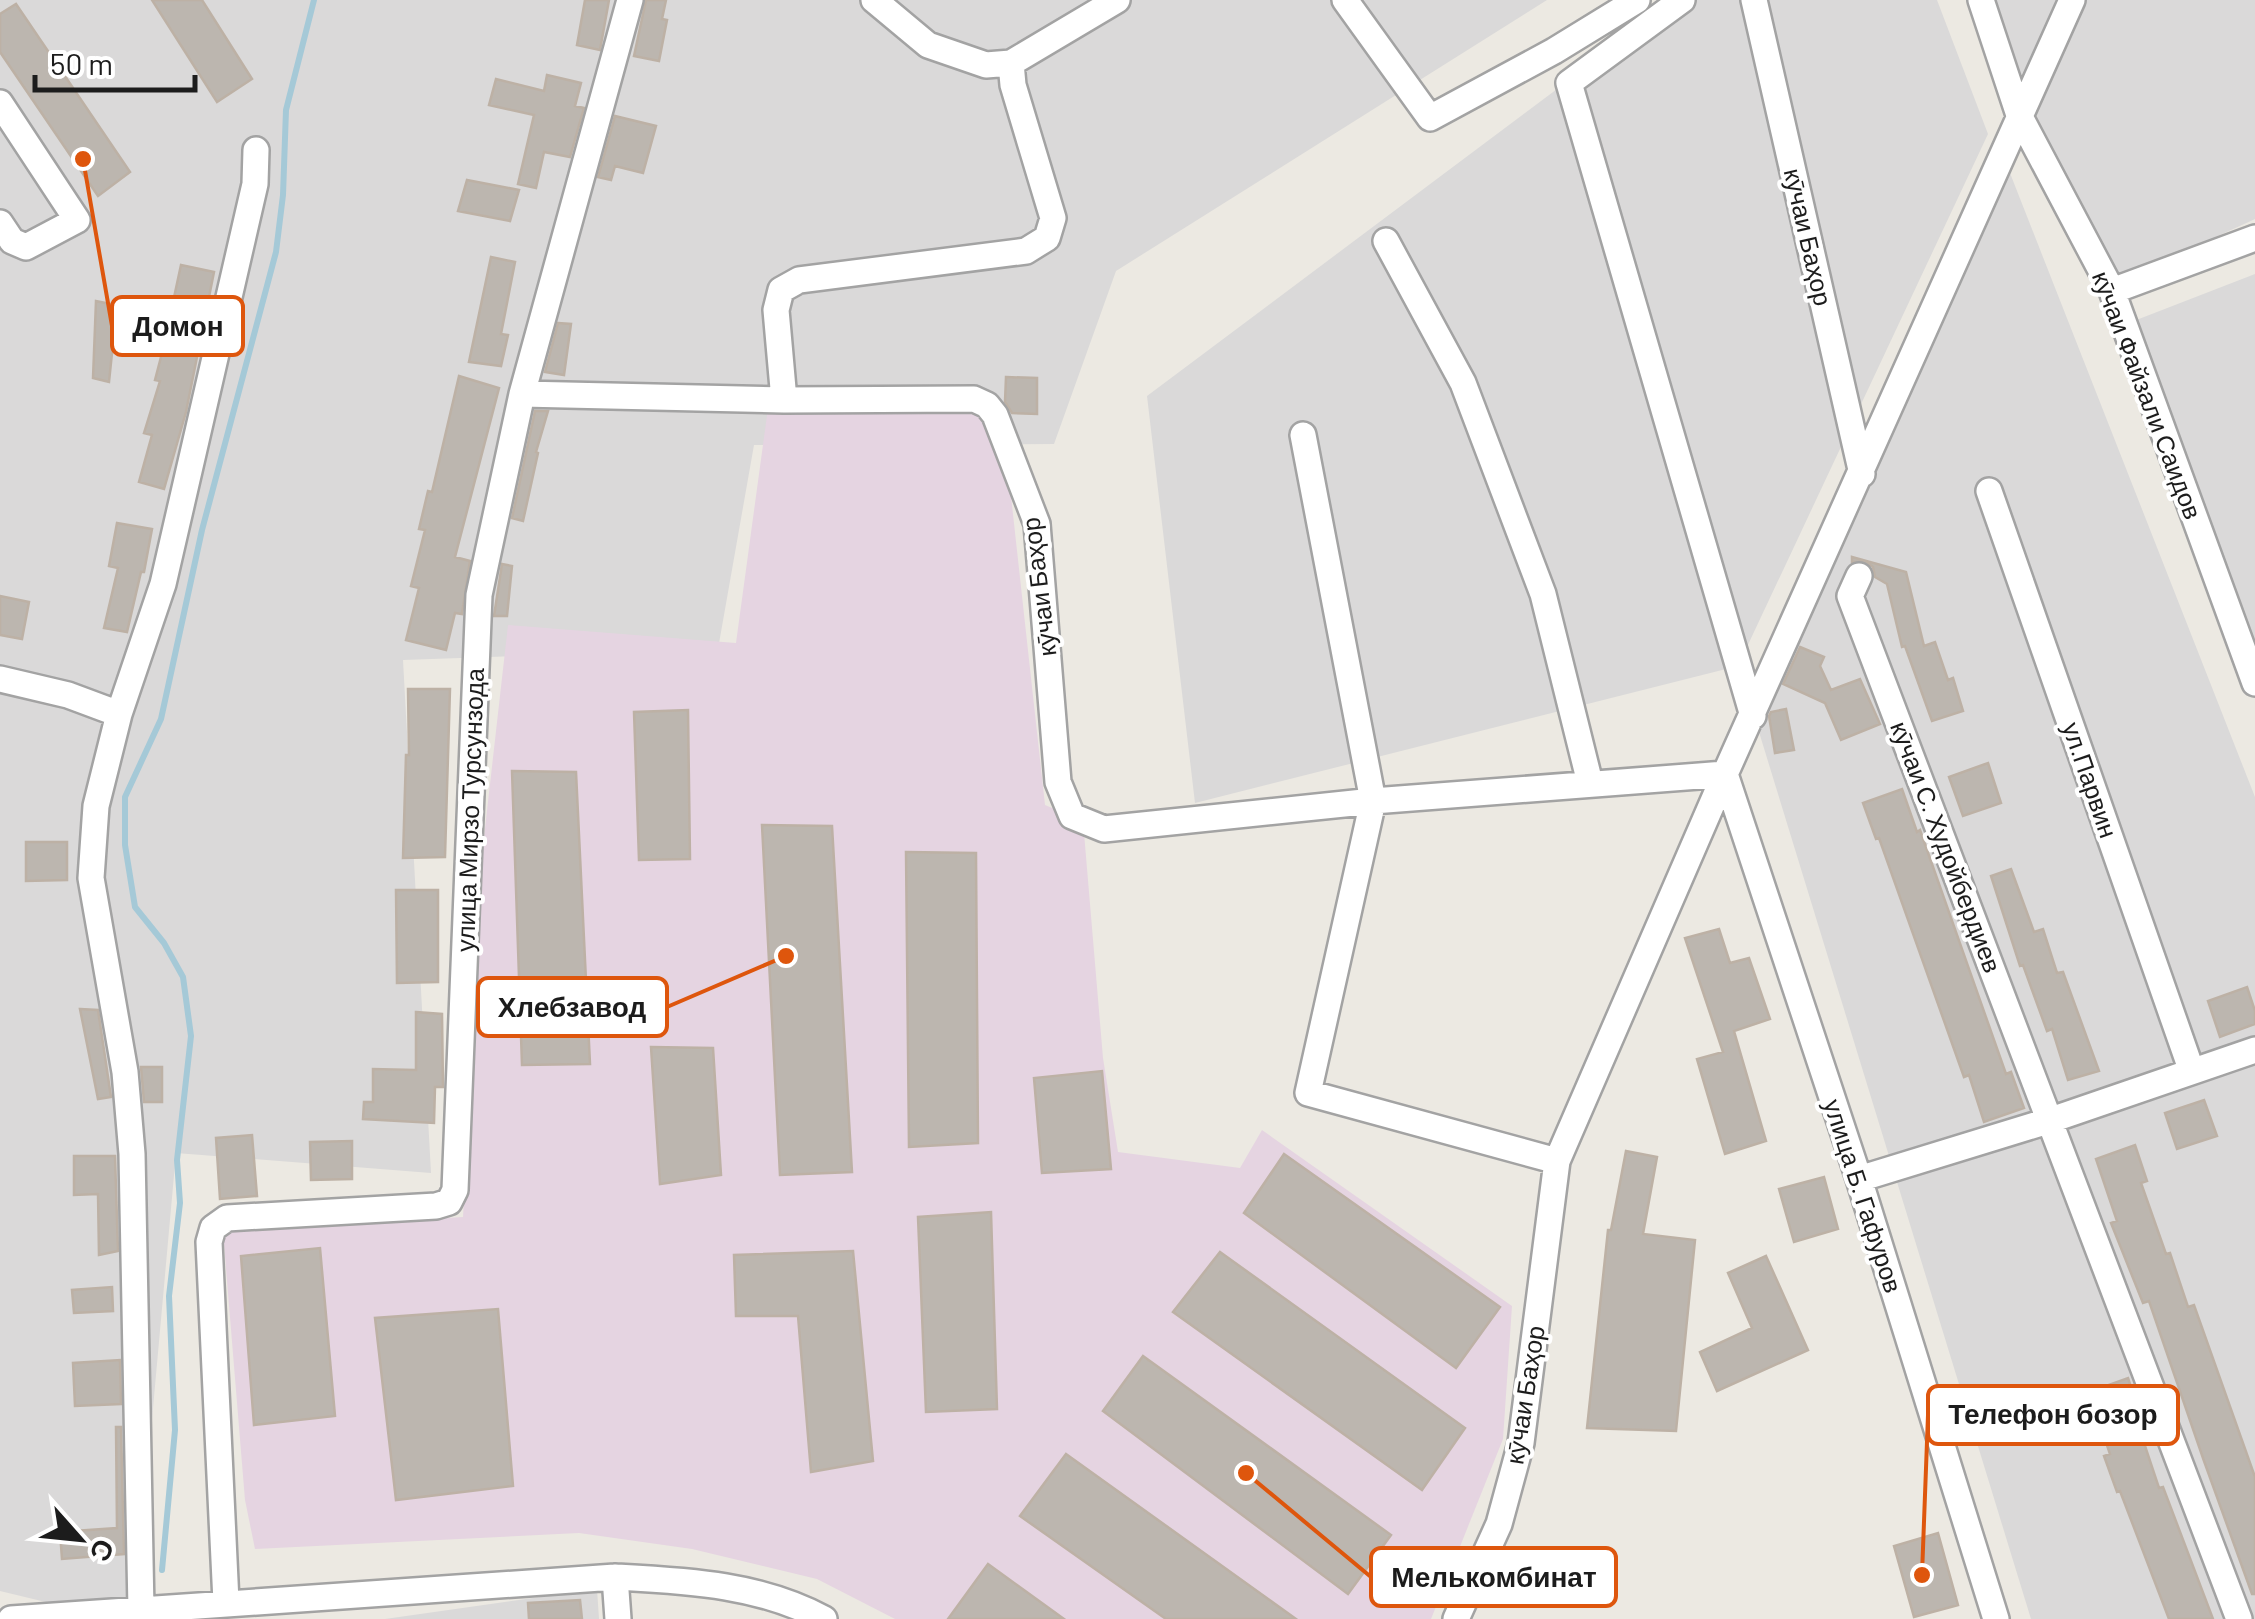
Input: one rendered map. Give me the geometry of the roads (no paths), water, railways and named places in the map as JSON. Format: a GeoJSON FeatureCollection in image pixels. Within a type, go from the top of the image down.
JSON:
{"type":"FeatureCollection","features":[{"type":"Feature","properties":{"kind":"street","name":"улица Мирзо Турсунзода"},"geometry":{"type":"LineString","coordinates":[[226,1602],[208,1242],[213,1228],[227,1218],[436,1206],[448,1202],[455,1190],[479,594],[522,394],[630,0]]}},
{"type":"Feature","properties":{"kind":"street"},"geometry":{"type":"LineString","coordinates":[[874,0],[928,45],[986,65],[1011,63],[1117,0]]}},
{"type":"Feature","properties":{"kind":"street"},"geometry":{"type":"LineString","coordinates":[[1345,0],[1430,118],[1554,51],[1637,0]]}},
{"type":"Feature","properties":{"kind":"street"},"geometry":{"type":"LineString","coordinates":[[1682,0],[1569,83],[1753,716]]}},
{"type":"Feature","properties":{"kind":"street","name":"кӯчаи Баҳор"},"geometry":{"type":"LineString","coordinates":[[1754,0],[1862,474]]}},
{"type":"Feature","properties":{"kind":"street"},"geometry":{"type":"LineString","coordinates":[[1980,0],[2019,116]]}},
{"type":"Feature","properties":{"kind":"street","name":"кӯчаи Баҳор"},"geometry":{"type":"LineString","coordinates":[[1456,1619],[1500,1524],[1521,1443],[1557,1161],[2072,0]]}},
{"type":"Feature","properties":{"kind":"street"},"geometry":{"type":"LineString","coordinates":[[784,400],[776,310],[781,290],[799,280],[1026,251],[1047,238],[1053,218],[1013,86],[1011,63]]}},
{"type":"Feature","properties":{"kind":"street"},"geometry":{"type":"LineString","coordinates":[[0,102],[77,220],[26,247],[12,240],[0,223]]}},
{"type":"Feature","properties":{"kind":"street","name":"кӯчаи Файзали Саидов"},"geometry":{"type":"LineString","coordinates":[[2019,116],[2112,290],[2255,683]]}},
{"type":"Feature","properties":{"kind":"street"},"geometry":{"type":"LineString","coordinates":[[141,1610],[132,1154],[124,1072],[90,878],[96,806],[119,714],[163,584],[256,184],[256,150]]}},
{"type":"Feature","properties":{"kind":"street"},"geometry":{"type":"LineString","coordinates":[[2112,290],[2255,238]]}},
{"type":"Feature","properties":{"kind":"street"},"geometry":{"type":"LineString","coordinates":[[1386,240],[1463,383],[1543,594],[1590,783]]}},
{"type":"Feature","properties":{"kind":"street","name":"кӯчаи Баҳор"},"geometry":{"type":"LineString","coordinates":[[522,394],[784,400],[974,399],[987,404],[995,414],[1037,524],[1058,782],[1072,816],[1104,829],[1373,801],[1726,774]]}},
{"type":"Feature","properties":{"kind":"street"},"geometry":{"type":"LineString","coordinates":[[1303,435],[1373,801],[1308,1092],[1557,1161]]}},
{"type":"Feature","properties":{"kind":"street","name":"ул.Парвин"},"geometry":{"type":"LineString","coordinates":[[1989,491],[2191,1069]]}},
{"type":"Feature","properties":{"kind":"street","name":"кӯчаи С. Худойбердиев"},"geometry":{"type":"LineString","coordinates":[[1858,576],[1850,596],[2239,1619]]}},
{"type":"Feature","properties":{"kind":"street"},"geometry":{"type":"LineString","coordinates":[[0,680],[68,694],[119,714]]}},
{"type":"Feature","properties":{"kind":"street","name":"улица Б. Гафуров"},"geometry":{"type":"LineString","coordinates":[[1726,774],[1859,1180],[1996,1619]]}},
{"type":"Feature","properties":{"kind":"street"},"geometry":{"type":"LineString","coordinates":[[1859,1180],[2255,1050]]}},
{"type":"Feature","properties":{"kind":"street"},"geometry":{"type":"LineString","coordinates":[[615,1578],[618,1619]]}},
{"type":"Feature","properties":{"kind":"street"},"geometry":{"type":"LineString","coordinates":[[11,1619],[116,1616],[226,1602],[615,1578],[709,1582],[792,1602],[824,1619]]}},
{"type":"Feature","properties":{"kind":"waterway"},"geometry":{"type":"LineString","coordinates":[[162,1570],[175,1430],[169,1296],[180,1203],[177,1160],[191,1036],[183,977],[164,943],[135,907],[125,845],[125,797],[161,719],[202,530],[276,252],[286,110],[314,0]]}},
{"type":"Feature","properties":{"kind":"place","name":"Домон"},"geometry":{"type":"Point","coordinates":[83,159]}},
{"type":"Feature","properties":{"kind":"place","name":"Хлебзавод"},"geometry":{"type":"Point","coordinates":[786,956]}},
{"type":"Feature","properties":{"kind":"place","name":"Мелькомбинат"},"geometry":{"type":"Point","coordinates":[1246,1473]}},
{"type":"Feature","properties":{"kind":"place","name":"Телефон бозор"},"geometry":{"type":"Point","coordinates":[1922,1575]}}]}
